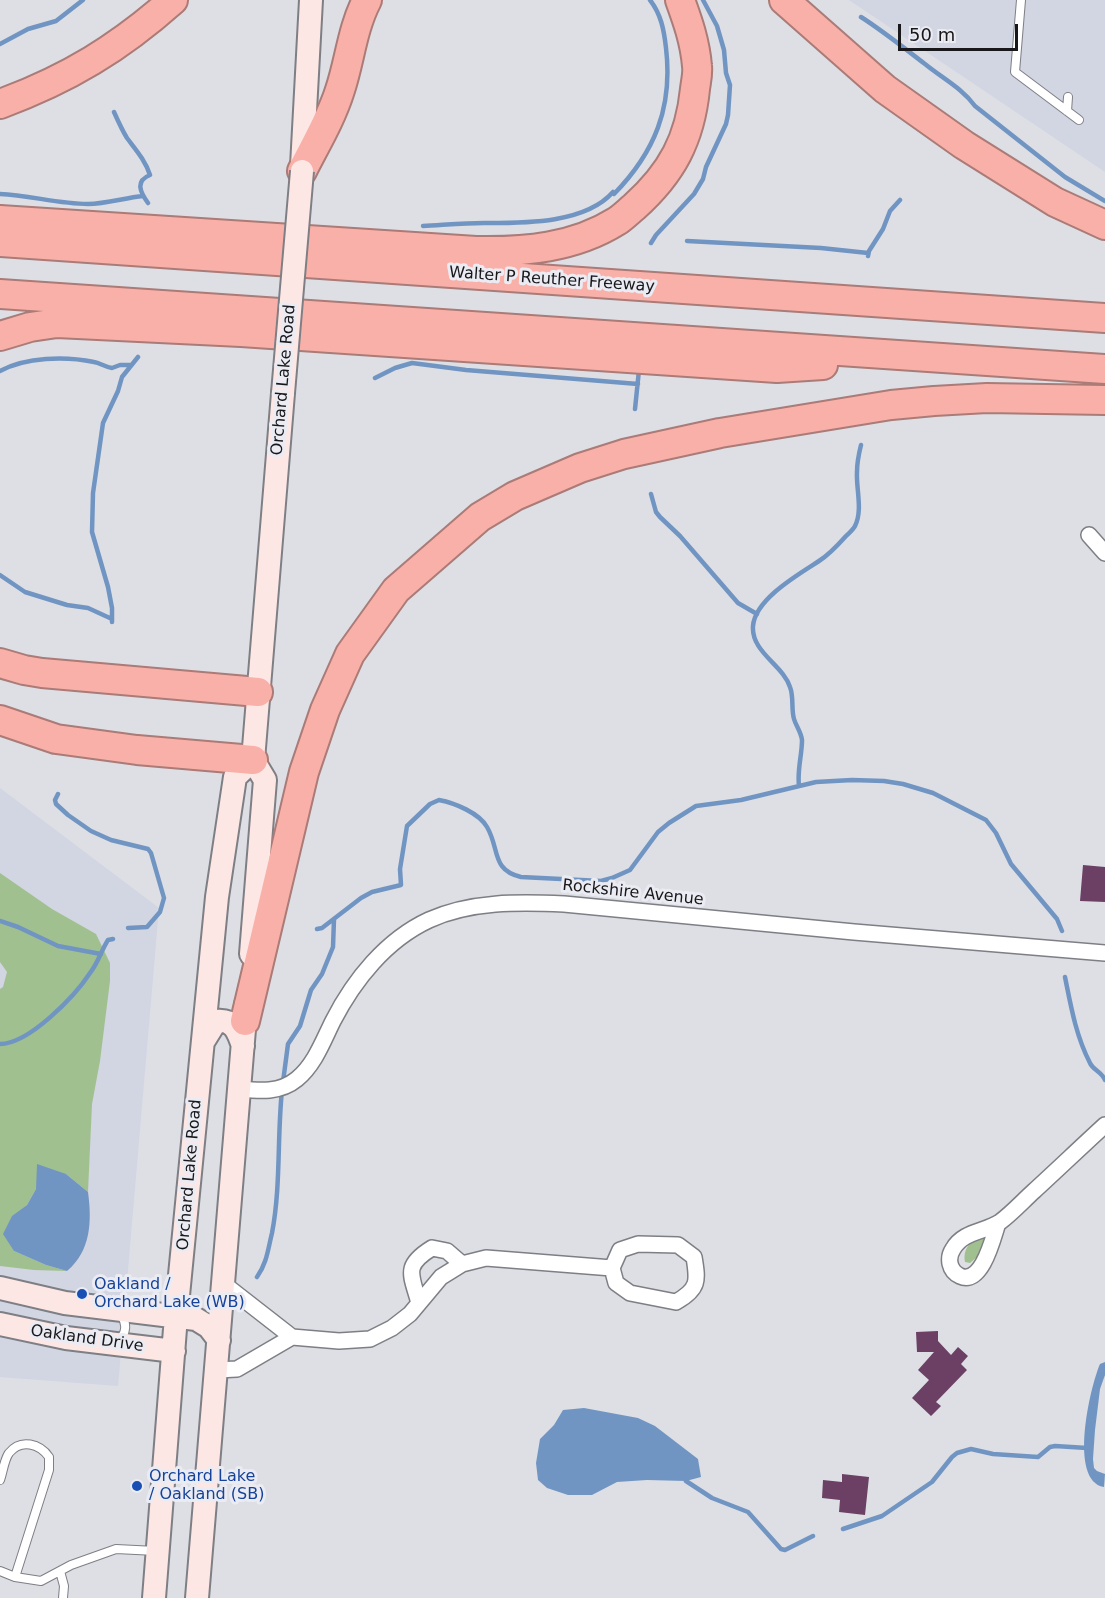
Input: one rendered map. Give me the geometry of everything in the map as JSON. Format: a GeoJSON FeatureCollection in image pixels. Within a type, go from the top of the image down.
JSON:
{"type":"FeatureCollection","features":[{"type":"Feature","properties":{"kind":"highway"},"geometry":{"type":"LineString","coordinates":[[0,104],[37,90],[98,57],[131,36],[172,0]]}},
{"type":"Feature","properties":{"kind":"highway"},"geometry":{"type":"LineString","coordinates":[[302,171],[328,121],[341,89],[351,43],[367,0]]}},
{"type":"Feature","properties":{"kind":"highway"},"geometry":{"type":"LineString","coordinates":[[0,220],[476,251],[534,250],[578,239],[617,221],[649,194],[668,171],[684,143],[693,108],[697,68],[692,32],[680,0]]}},
{"type":"Feature","properties":{"kind":"highway"},"geometry":{"type":"LineString","coordinates":[[784,0],[885,89],[955,139],[1055,202],[1105,225]]}},
{"type":"Feature","properties":{"kind":"highway","name":"Walter P Reuther Freeway"},"geometry":{"type":"LineString","coordinates":[[0,242],[1105,318]]}},
{"type":"Feature","properties":{"kind":"highway"},"geometry":{"type":"LineString","coordinates":[[0,294],[1105,369]]}},
{"type":"Feature","properties":{"kind":"highway"},"geometry":{"type":"LineString","coordinates":[[0,336],[30,327],[57,323],[777,368],[929,357]]}},
{"type":"Feature","properties":{"kind":"highway"},"geometry":{"type":"LineString","coordinates":[[244,1033],[304,772],[325,710],[350,654],[396,590],[480,517],[524,492],[579,468],[624,453],[720,433],[891,405],[923,402],[987,398],[1105,400]]}},
{"type":"Feature","properties":{"kind":"highway"},"geometry":{"type":"LineString","coordinates":[[0,663],[42,673],[258,692]]}},
{"type":"Feature","properties":{"kind":"highway"},"geometry":{"type":"LineString","coordinates":[[0,720],[56,739],[136,750],[253,760]]}},
{"type":"Feature","properties":{"kind":"main road","name":"Orchard Lake Road"},"geometry":{"type":"LineString","coordinates":[[197,1598],[264,780],[253,760],[302,171],[311,0]]}},
{"type":"Feature","properties":{"kind":"main road","name":"Orchard Lake Road"},"geometry":{"type":"LineString","coordinates":[[154,1598],[176,1316],[217,897],[235,777],[253,760]]}},
{"type":"Feature","properties":{"kind":"main road"},"geometry":{"type":"LineString","coordinates":[[203,1042],[216,1021],[225,1020],[244,1033]]}},
{"type":"Feature","properties":{"kind":"main road","name":"Oakland Drive"},"geometry":{"type":"LineString","coordinates":[[0,1288],[65,1303],[176,1316],[204,1322],[219,1340]]}},
{"type":"Feature","properties":{"kind":"main road","name":"Oakland Drive"},"geometry":{"type":"LineString","coordinates":[[0,1324],[66,1338],[174,1351]]}},
{"type":"Feature","properties":{"kind":"street"},"geometry":{"type":"LineString","coordinates":[[1089,535],[1105,553]]}},
{"type":"Feature","properties":{"kind":"street","name":"Rockshire Avenue"},"geometry":{"type":"LineString","coordinates":[[240,1089],[266,1091],[283,1087],[296,1079],[316,1056],[343,1002],[355,984],[387,948],[428,920],[453,911],[482,905],[516,902],[564,904],[742,922],[1105,953]]}},
{"type":"Feature","properties":{"kind":"street"},"geometry":{"type":"LineString","coordinates":[[998,1223],[1105,1125]]}},
{"type":"Feature","properties":{"kind":"street"},"geometry":{"type":"LineString","coordinates":[[638,1244],[678,1245],[694,1257],[698,1279],[690,1294],[676,1302],[630,1293],[616,1283],[612,1268],[621,1250],[638,1244]]}},
{"type":"Feature","properties":{"kind":"street"},"geometry":{"type":"LineString","coordinates":[[419,1303],[411,1271],[417,1257],[432,1248],[447,1251],[462,1264]]}},
{"type":"Feature","properties":{"kind":"street"},"geometry":{"type":"LineString","coordinates":[[224,1284],[292,1337],[339,1341],[370,1339],[392,1328],[410,1314],[441,1277],[462,1264],[486,1258],[612,1268]]}},
{"type":"Feature","properties":{"kind":"street"},"geometry":{"type":"LineString","coordinates":[[217,1370],[237,1369],[292,1337]]}},
{"type":"Feature","properties":{"kind":"lane"},"geometry":{"type":"LineString","coordinates":[[1021,0],[1015,72],[1079,120]]}},
{"type":"Feature","properties":{"kind":"lane"},"geometry":{"type":"LineString","coordinates":[[1067,111],[1068,97]]}},
{"type":"Feature","properties":{"kind":"lane"},"geometry":{"type":"LineString","coordinates":[[111,1343],[121,1338],[126,1327],[122,1316],[113,1310]]}},
{"type":"Feature","properties":{"kind":"lane"},"geometry":{"type":"LineString","coordinates":[[0,1480],[8,1455],[16,1446],[27,1444],[38,1446],[49,1457],[49,1470],[15,1577]]}},
{"type":"Feature","properties":{"kind":"lane"},"geometry":{"type":"LineString","coordinates":[[0,1571],[15,1577],[41,1581],[97,1555],[116,1549],[158,1552]]}},
{"type":"Feature","properties":{"kind":"lane"},"geometry":{"type":"LineString","coordinates":[[60,1571],[64,1586],[63,1598]]}},
{"type":"Feature","properties":{"kind":"shaded area"},"geometry":{"type":"Polygon","coordinates":[[[849,0],[1105,0],[1105,172],[1059,141],[849,0]]]}},
{"type":"Feature","properties":{"kind":"shaded area"},"geometry":{"type":"Polygon","coordinates":[[[0,788],[159,908],[118,1386],[0,1377],[0,788]]]}},
{"type":"Feature","properties":{"kind":"green space"},"geometry":{"type":"Polygon","coordinates":[[[0,873],[52,909],[96,934],[110,963],[110,981],[100,1061],[92,1104],[88,1192],[66,1174],[36,1189],[27,1205],[12,1217],[14,1251],[46,1265],[67,1271],[0,1266],[0,989],[3,987],[7,972],[0,962],[0,873]]]}},
{"type":"Feature","properties":{"kind":"green space"},"geometry":{"type":"Polygon","coordinates":[[[990,1231],[978,1256],[970,1263],[965,1262],[966,1251],[971,1242],[990,1231]]]}},
{"type":"Feature","properties":{"kind":"water"},"geometry":{"type":"Polygon","coordinates":[[[37,1164],[66,1174],[88,1192],[90,1214],[88,1235],[81,1254],[67,1271],[46,1265],[14,1251],[3,1234],[12,1216],[27,1205],[36,1189],[37,1164]]]}},
{"type":"Feature","properties":{"kind":"water"},"geometry":{"type":"Polygon","coordinates":[[[1105,1362],[1093,1459],[1094,1468],[1105,1474],[1104,1487],[1093,1481],[1087,1468],[1084,1452],[1091,1392],[1100,1364],[1105,1362]]]}},
{"type":"Feature","properties":{"kind":"water"},"geometry":{"type":"Polygon","coordinates":[[[584,1408],[638,1418],[655,1426],[698,1459],[701,1477],[686,1481],[617,1482],[592,1495],[568,1495],[547,1488],[538,1480],[536,1463],[540,1439],[554,1425],[563,1410],[584,1408]]]}},
{"type":"Feature","properties":{"kind":"building"},"geometry":{"type":"Polygon","coordinates":[[[1083,865],[1105,867],[1105,902],[1080,901],[1083,865]]]}},
{"type":"Feature","properties":{"kind":"building"},"geometry":{"type":"Polygon","coordinates":[[[938,1331],[938,1341],[951,1355],[958,1347],[968,1356],[961,1364],[967,1370],[936,1402],[941,1406],[931,1416],[912,1398],[929,1380],[918,1370],[934,1352],[917,1352],[916,1332],[938,1331]]]}},
{"type":"Feature","properties":{"kind":"building"},"geometry":{"type":"Polygon","coordinates":[[[842,1474],[869,1477],[865,1515],[839,1512],[840,1500],[822,1498],[823,1480],[842,1482],[842,1474]]]}},
{"type":"Feature","properties":{"kind":"waterway"},"geometry":{"type":"LineString","coordinates":[[0,44],[28,29],[56,21],[83,0]]}},
{"type":"Feature","properties":{"kind":"waterway"},"geometry":{"type":"LineString","coordinates":[[423,226],[517,223],[553,219],[587,210],[601,203],[613,192],[614,194],[640,162],[650,145],[658,127],[667,90],[663,29],[650,0]]}},
{"type":"Feature","properties":{"kind":"waterway"},"geometry":{"type":"LineString","coordinates":[[651,243],[694,194],[703,179],[728,115],[730,85],[726,73],[724,50],[717,26],[703,0]]}},
{"type":"Feature","properties":{"kind":"waterway"},"geometry":{"type":"LineString","coordinates":[[861,17],[958,88],[975,106],[1065,177],[1105,201]]}},
{"type":"Feature","properties":{"kind":"waterway"},"geometry":{"type":"LineString","coordinates":[[114,112],[125,135],[143,160],[150,175],[142,180],[140,187],[148,203]]}},
{"type":"Feature","properties":{"kind":"waterway"},"geometry":{"type":"LineString","coordinates":[[0,194],[88,204],[143,196]]}},
{"type":"Feature","properties":{"kind":"waterway"},"geometry":{"type":"LineString","coordinates":[[868,256],[890,211],[900,200]]}},
{"type":"Feature","properties":{"kind":"waterway"},"geometry":{"type":"LineString","coordinates":[[687,241],[821,248],[868,253]]}},
{"type":"Feature","properties":{"kind":"waterway"},"geometry":{"type":"LineString","coordinates":[[112,622],[108,587],[92,532],[93,493],[103,423],[122,377],[138,357]]}},
{"type":"Feature","properties":{"kind":"waterway"},"geometry":{"type":"LineString","coordinates":[[0,371],[10,366],[46,359],[83,360],[112,368],[131,365]]}},
{"type":"Feature","properties":{"kind":"waterway"},"geometry":{"type":"LineString","coordinates":[[375,378],[412,363],[466,370],[638,384]]}},
{"type":"Feature","properties":{"kind":"waterway"},"geometry":{"type":"LineString","coordinates":[[635,409],[639,370]]}},
{"type":"Feature","properties":{"kind":"waterway"},"geometry":{"type":"LineString","coordinates":[[799,786],[802,740],[793,715],[791,691],[786,679],[757,643],[753,626],[761,606],[769,597],[827,555],[854,527],[859,513],[857,469],[861,445]]}},
{"type":"Feature","properties":{"kind":"waterway"},"geometry":{"type":"LineString","coordinates":[[651,494],[656,512],[660,517],[680,536],[738,603],[757,614]]}},
{"type":"Feature","properties":{"kind":"waterway"},"geometry":{"type":"LineString","coordinates":[[0,575],[25,592],[67,605],[88,608],[112,619]]}},
{"type":"Feature","properties":{"kind":"waterway"},"geometry":{"type":"LineString","coordinates":[[317,929],[322,928],[372,892],[401,885],[400,869],[407,826],[430,804],[439,800],[466,809],[483,822],[491,835],[500,864],[511,874],[521,877],[601,881],[630,870],[658,832],[696,806],[741,800],[816,782],[852,780],[903,784],[933,793],[986,820],[996,833],[1011,864],[1057,919],[1062,931]]}},
{"type":"Feature","properties":{"kind":"waterway"},"geometry":{"type":"LineString","coordinates":[[58,794],[56,804],[91,831],[111,840],[148,849],[151,853],[164,898],[160,912],[147,927],[128,928]]}},
{"type":"Feature","properties":{"kind":"waterway"},"geometry":{"type":"LineString","coordinates":[[283,1082],[288,1044],[300,1026],[311,990],[322,974],[333,947],[334,919]]}},
{"type":"Feature","properties":{"kind":"waterway"},"geometry":{"type":"LineString","coordinates":[[0,921],[58,946],[101,954]]}},
{"type":"Feature","properties":{"kind":"waterway"},"geometry":{"type":"LineString","coordinates":[[0,1044],[12,1042],[24,1036],[63,1006],[83,983],[108,940],[113,939]]}},
{"type":"Feature","properties":{"kind":"waterway"},"geometry":{"type":"LineString","coordinates":[[1065,977],[1074,1021],[1085,1053],[1091,1065],[1105,1080]]}},
{"type":"Feature","properties":{"kind":"waterway"},"geometry":{"type":"LineString","coordinates":[[257,1277],[267,1256],[275,1215],[282,1090]]}},
{"type":"Feature","properties":{"kind":"waterway"},"geometry":{"type":"LineString","coordinates":[[843,1529],[882,1516],[932,1482],[957,1453],[971,1449],[993,1454],[1038,1457],[1050,1447],[1055,1446],[1087,1448]]}},
{"type":"Feature","properties":{"kind":"waterway"},"geometry":{"type":"LineString","coordinates":[[686,1481],[712,1498],[748,1512],[781,1549],[785,1550],[813,1536]]}},
{"type":"Feature","properties":{"kind":"place","name":"Oakland / Orchard Lake (WB)"},"geometry":{"type":"Point","coordinates":[82,1294]}},
{"type":"Feature","properties":{"kind":"place","name":"Orchard Lake / Oakland (SB)"},"geometry":{"type":"Point","coordinates":[137,1486]}}]}
